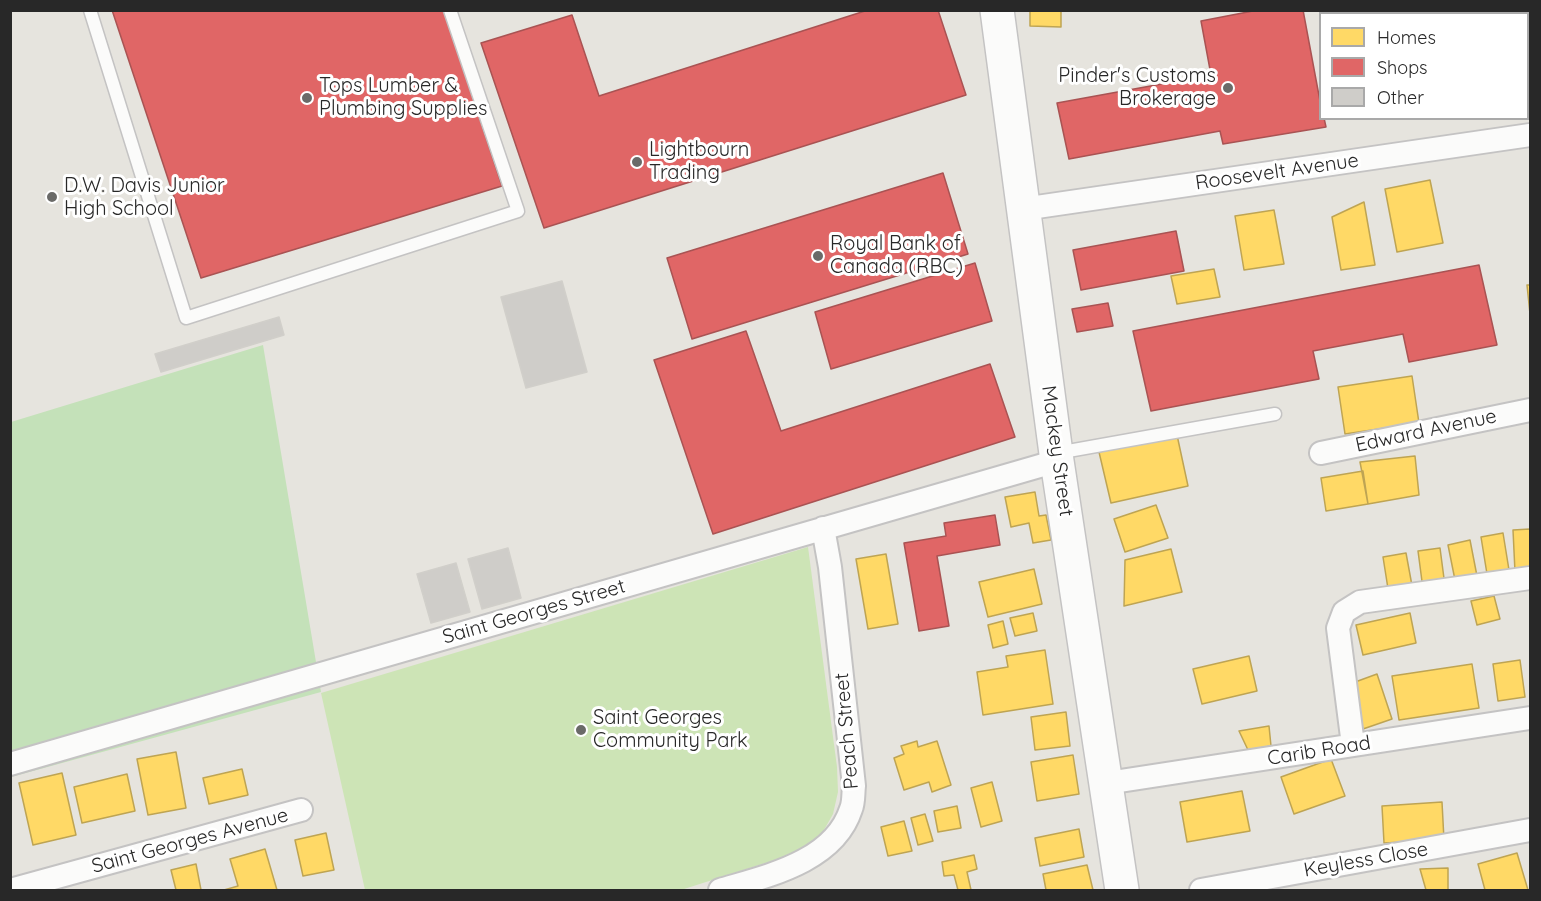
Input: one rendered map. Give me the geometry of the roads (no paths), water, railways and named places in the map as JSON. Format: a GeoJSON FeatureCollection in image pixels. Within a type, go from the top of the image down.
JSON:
{"type":"FeatureCollection","features":[{"type":"Feature","properties":{"kind":"main road","name":"Mackey Street"},"geometry":{"type":"LineString","coordinates":[[997,10],[1057,457],[1122,891]]}},
{"type":"Feature","properties":{"kind":"street","name":"Roosevelt Avenue"},"geometry":{"type":"LineString","coordinates":[[1023,209],[1530,135]]}},
{"type":"Feature","properties":{"kind":"street","name":"Edward Avenue"},"geometry":{"type":"LineString","coordinates":[[1321,453],[1530,410]]}},
{"type":"Feature","properties":{"kind":"street","name":"Saint Georges Street"},"geometry":{"type":"LineString","coordinates":[[10,764],[824,528],[1057,457]]}},
{"type":"Feature","properties":{"kind":"street","name":"Peach Street"},"geometry":{"type":"LineString","coordinates":[[720,891],[782,870],[821,850],[835,838],[852,807],[854,786],[824,528]]}},
{"type":"Feature","properties":{"kind":"street"},"geometry":{"type":"LineString","coordinates":[[1353,745],[1338,628],[1344,612],[1360,602],[1530,578]]}},
{"type":"Feature","properties":{"kind":"street","name":"Carib Road"},"geometry":{"type":"LineString","coordinates":[[1107,783],[1530,718]]}},
{"type":"Feature","properties":{"kind":"street","name":"Saint Georges Avenue"},"geometry":{"type":"LineString","coordinates":[[11,890],[301,810]]}},
{"type":"Feature","properties":{"kind":"street","name":"Keyless Close"},"geometry":{"type":"LineString","coordinates":[[1202,891],[1530,830]]}},
{"type":"Feature","properties":{"kind":"lane"},"geometry":{"type":"LineString","coordinates":[[90,10],[186,318],[518,211],[450,10]]}},
{"type":"Feature","properties":{"kind":"lane"},"geometry":{"type":"LineString","coordinates":[[1057,457],[1275,414]]}},
{"type":"Feature","properties":{"kind":"place","name":"Pinder's Customs Brokerage"},"geometry":{"type":"Point","coordinates":[1228,88]}},
{"type":"Feature","properties":{"kind":"place","name":"Tops Lumber & Plumbing Supplies"},"geometry":{"type":"Point","coordinates":[307,98]}},
{"type":"Feature","properties":{"kind":"place","name":"Lightbourn Trading"},"geometry":{"type":"Point","coordinates":[637,162]}},
{"type":"Feature","properties":{"kind":"place","name":"D.W. Davis Junior High School"},"geometry":{"type":"Point","coordinates":[52,197]}},
{"type":"Feature","properties":{"kind":"place","name":"Royal Bank of Canada (RBC)"},"geometry":{"type":"Point","coordinates":[818,256]}},
{"type":"Feature","properties":{"kind":"place","name":"Saint Georges Community Park"},"geometry":{"type":"Point","coordinates":[581,730]}}]}
